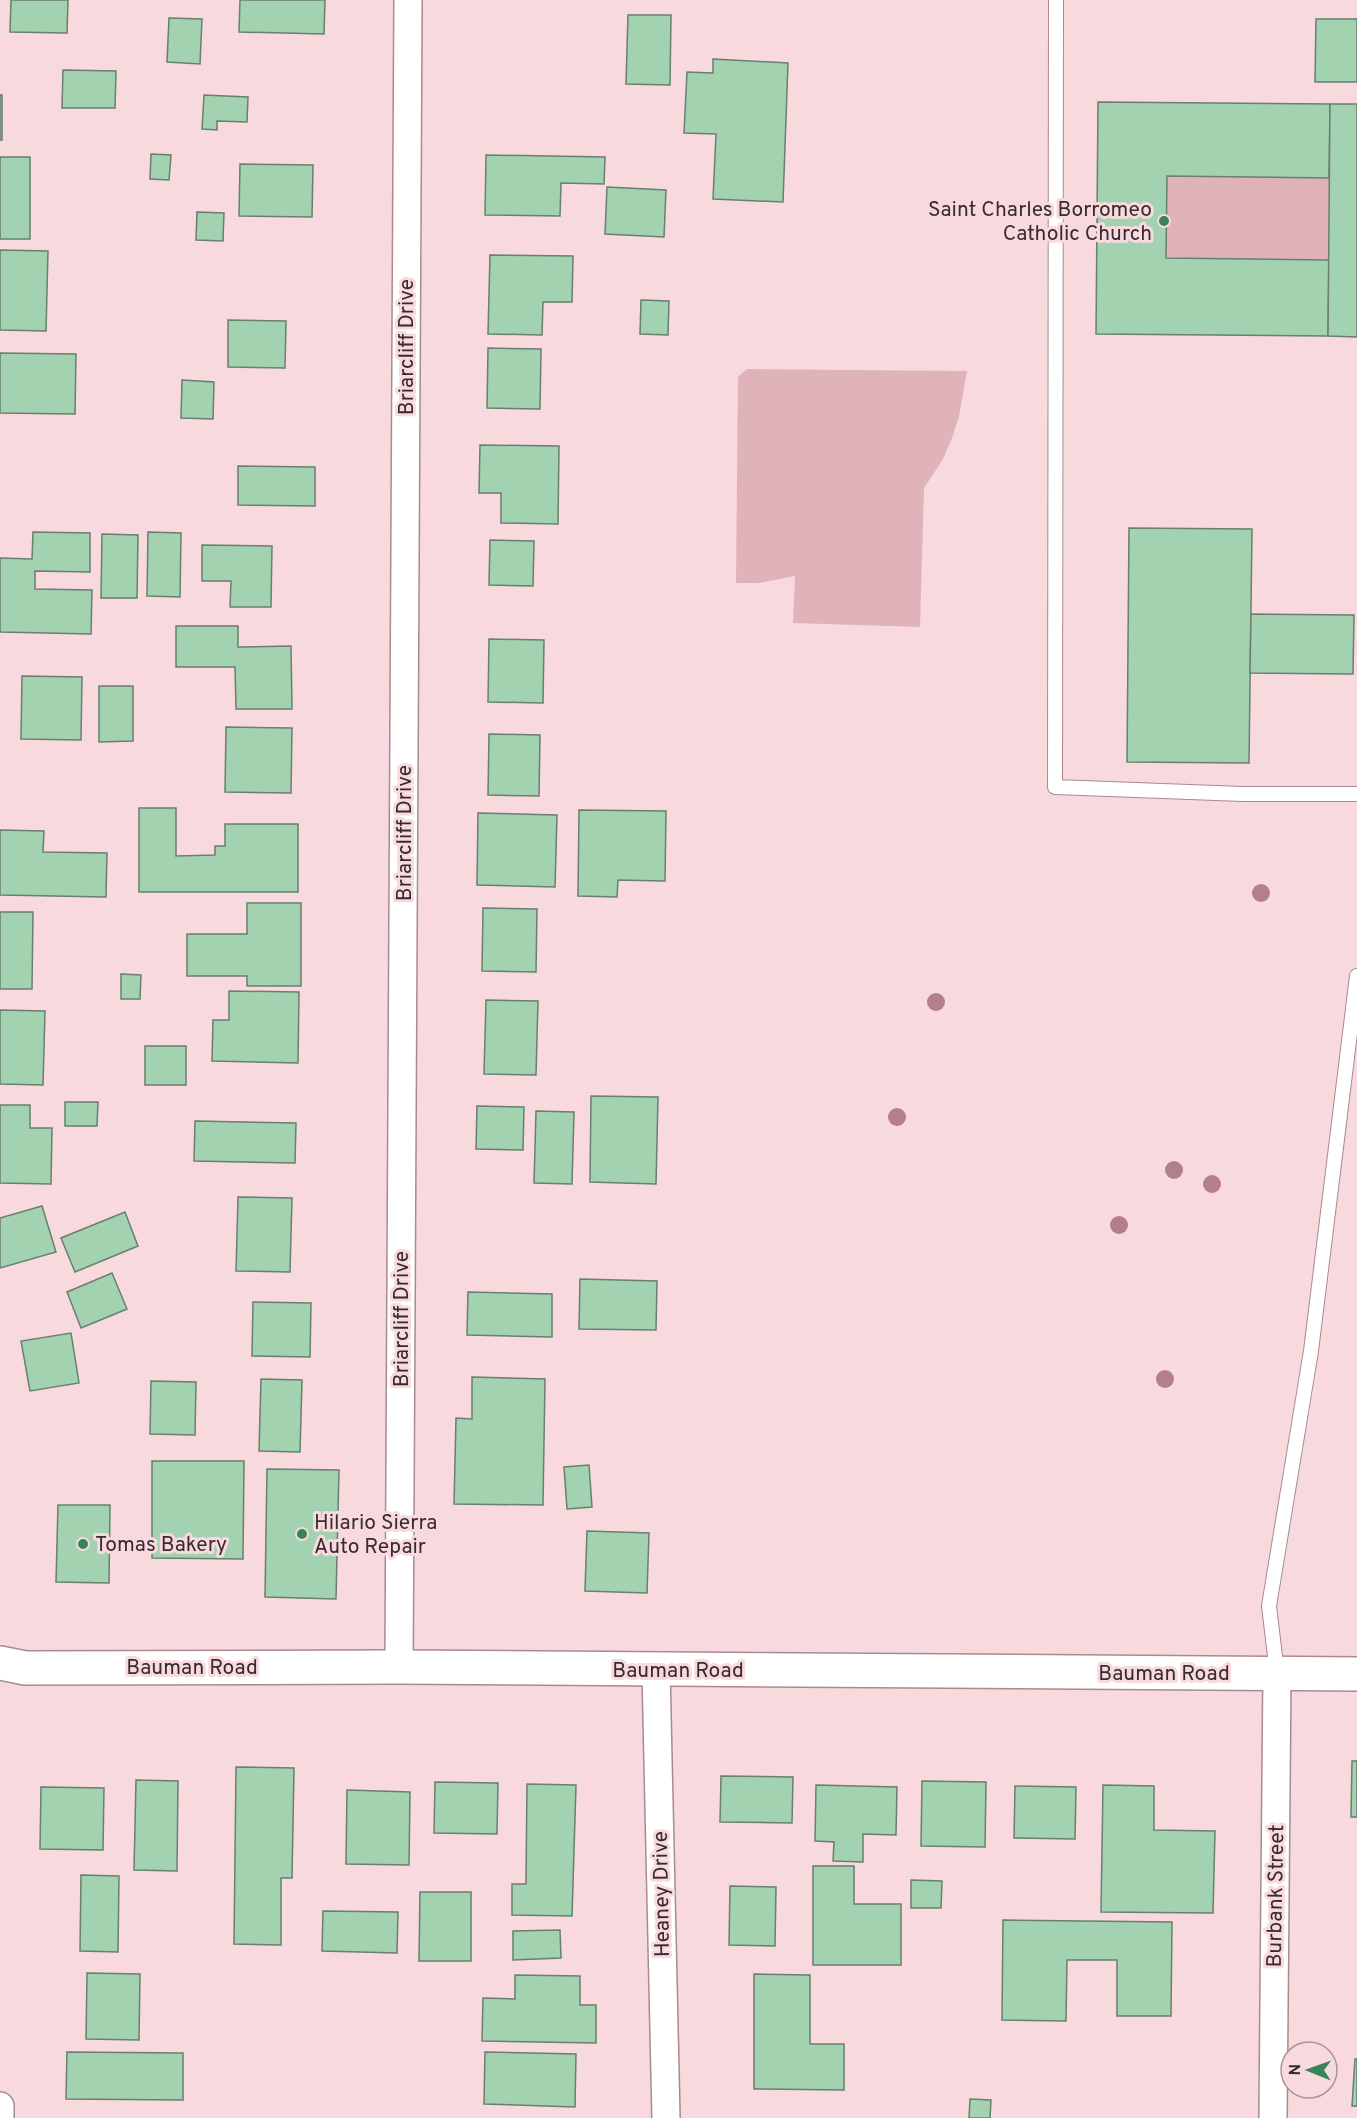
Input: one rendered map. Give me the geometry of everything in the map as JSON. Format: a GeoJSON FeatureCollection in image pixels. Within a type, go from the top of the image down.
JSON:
{"type":"FeatureCollection","features":[{"type":"Feature","properties":{"kind":"street","name":"Briarcliff Drive"},"geometry":{"type":"LineString","coordinates":[[399,1667],[408,0]]}},
{"type":"Feature","properties":{"kind":"street","name":"Bauman Road"},"geometry":{"type":"LineString","coordinates":[[0,1663],[24,1668],[399,1667],[1357,1674]]}},
{"type":"Feature","properties":{"kind":"street","name":"Heaney Drive"},"geometry":{"type":"LineString","coordinates":[[656,1670],[666,2118]]}},
{"type":"Feature","properties":{"kind":"street","name":"Burbank Street"},"geometry":{"type":"LineString","coordinates":[[1273,2118],[1276,1673]]}},
{"type":"Feature","properties":{"kind":"street"},"geometry":{"type":"LineString","coordinates":[[0,2106],[0,2118]]}},
{"type":"Feature","properties":{"kind":"lane"},"geometry":{"type":"LineString","coordinates":[[1056,0],[1055,787],[1243,794],[1357,794]]}},
{"type":"Feature","properties":{"kind":"lane"},"geometry":{"type":"LineString","coordinates":[[1276,1673],[1269,1606],[1311,1351],[1357,976]]}},
{"type":"Feature","properties":{"kind":"shaded area"},"geometry":{"type":"Polygon","coordinates":[[[1167,176],[1329,178],[1329,260],[1166,258],[1167,176]]]}},
{"type":"Feature","properties":{"kind":"shaded area"},"geometry":{"type":"Polygon","coordinates":[[[747,369],[967,371],[959,416],[952,438],[943,459],[924,488],[920,627],[793,623],[795,576],[759,583],[736,583],[738,377],[747,369]]]}},
{"type":"Feature","properties":{"kind":"building"},"geometry":{"type":"Polygon","coordinates":[[[11,0],[68,0],[67,33],[10,32],[11,0]]]}},
{"type":"Feature","properties":{"kind":"building"},"geometry":{"type":"Polygon","coordinates":[[[240,0],[325,0],[324,34],[239,32],[240,0]]]}},
{"type":"Feature","properties":{"kind":"building"},"geometry":{"type":"Polygon","coordinates":[[[628,15],[671,15],[670,85],[626,84],[628,15]]]}},
{"type":"Feature","properties":{"kind":"building"},"geometry":{"type":"Polygon","coordinates":[[[169,18],[202,19],[200,64],[167,62],[169,18]]]}},
{"type":"Feature","properties":{"kind":"building"},"geometry":{"type":"Polygon","coordinates":[[[1316,19],[1357,19],[1357,82],[1315,82],[1316,19]]]}},
{"type":"Feature","properties":{"kind":"building"},"geometry":{"type":"Polygon","coordinates":[[[713,59],[788,63],[783,202],[713,199],[716,134],[684,133],[687,72],[713,73],[713,59]]]}},
{"type":"Feature","properties":{"kind":"building"},"geometry":{"type":"Polygon","coordinates":[[[63,70],[116,71],[115,108],[62,108],[63,70]]]}},
{"type":"Feature","properties":{"kind":"building"},"geometry":{"type":"Polygon","coordinates":[[[0,95],[2,95],[2,140],[0,140],[0,95]]]}},
{"type":"Feature","properties":{"kind":"building"},"geometry":{"type":"Polygon","coordinates":[[[204,95],[248,97],[247,122],[217,121],[217,130],[202,129],[204,95]]]}},
{"type":"Feature","properties":{"kind":"building"},"geometry":{"type":"Polygon","coordinates":[[[1098,102],[1330,104],[1329,178],[1167,176],[1166,258],[1329,260],[1328,336],[1096,334],[1098,102]]]}},
{"type":"Feature","properties":{"kind":"building"},"geometry":{"type":"Polygon","coordinates":[[[1330,104],[1357,104],[1357,337],[1328,336],[1330,104]]]}},
{"type":"Feature","properties":{"kind":"building"},"geometry":{"type":"Polygon","coordinates":[[[151,154],[171,155],[169,180],[150,179],[151,154]]]}},
{"type":"Feature","properties":{"kind":"building"},"geometry":{"type":"Polygon","coordinates":[[[486,155],[605,157],[604,184],[561,183],[560,216],[485,215],[486,155]]]}},
{"type":"Feature","properties":{"kind":"building"},"geometry":{"type":"Polygon","coordinates":[[[0,157],[30,157],[30,239],[0,239],[0,157]]]}},
{"type":"Feature","properties":{"kind":"building"},"geometry":{"type":"Polygon","coordinates":[[[240,164],[313,165],[312,217],[239,216],[240,164]]]}},
{"type":"Feature","properties":{"kind":"building"},"geometry":{"type":"Polygon","coordinates":[[[607,187],[666,190],[664,237],[605,234],[607,187]]]}},
{"type":"Feature","properties":{"kind":"building"},"geometry":{"type":"Polygon","coordinates":[[[197,212],[224,213],[223,241],[196,240],[197,212]]]}},
{"type":"Feature","properties":{"kind":"building"},"geometry":{"type":"Polygon","coordinates":[[[0,250],[48,251],[46,331],[0,330],[0,250]]]}},
{"type":"Feature","properties":{"kind":"building"},"geometry":{"type":"Polygon","coordinates":[[[490,255],[573,256],[572,302],[543,302],[542,335],[488,334],[490,255]]]}},
{"type":"Feature","properties":{"kind":"building"},"geometry":{"type":"Polygon","coordinates":[[[641,300],[669,301],[668,335],[640,334],[641,300]]]}},
{"type":"Feature","properties":{"kind":"building"},"geometry":{"type":"Polygon","coordinates":[[[228,320],[286,321],[285,368],[228,367],[228,320]]]}},
{"type":"Feature","properties":{"kind":"building"},"geometry":{"type":"Polygon","coordinates":[[[488,348],[541,349],[540,409],[487,408],[488,348]]]}},
{"type":"Feature","properties":{"kind":"building"},"geometry":{"type":"Polygon","coordinates":[[[0,353],[76,354],[75,414],[0,413],[0,353]]]}},
{"type":"Feature","properties":{"kind":"building"},"geometry":{"type":"Polygon","coordinates":[[[182,380],[214,382],[213,419],[181,418],[182,380]]]}},
{"type":"Feature","properties":{"kind":"building"},"geometry":{"type":"Polygon","coordinates":[[[480,445],[559,446],[558,524],[501,523],[501,493],[479,493],[480,445]]]}},
{"type":"Feature","properties":{"kind":"building"},"geometry":{"type":"Polygon","coordinates":[[[238,466],[315,467],[315,506],[238,505],[238,466]]]}},
{"type":"Feature","properties":{"kind":"building"},"geometry":{"type":"Polygon","coordinates":[[[1129,528],[1252,529],[1249,763],[1127,762],[1129,528]]]}},
{"type":"Feature","properties":{"kind":"building"},"geometry":{"type":"Polygon","coordinates":[[[33,532],[90,533],[90,572],[35,571],[35,589],[92,590],[91,634],[0,632],[0,558],[32,559],[33,532]]]}},
{"type":"Feature","properties":{"kind":"building"},"geometry":{"type":"Polygon","coordinates":[[[148,532],[181,533],[180,597],[147,596],[148,532]]]}},
{"type":"Feature","properties":{"kind":"building"},"geometry":{"type":"Polygon","coordinates":[[[102,534],[138,535],[137,598],[101,598],[102,534]]]}},
{"type":"Feature","properties":{"kind":"building"},"geometry":{"type":"Polygon","coordinates":[[[490,540],[534,541],[533,586],[489,585],[490,540]]]}},
{"type":"Feature","properties":{"kind":"building"},"geometry":{"type":"Polygon","coordinates":[[[202,545],[272,546],[271,607],[230,607],[231,581],[202,581],[202,545]]]}},
{"type":"Feature","properties":{"kind":"building"},"geometry":{"type":"Polygon","coordinates":[[[1251,614],[1354,615],[1353,674],[1250,673],[1251,614]]]}},
{"type":"Feature","properties":{"kind":"building"},"geometry":{"type":"Polygon","coordinates":[[[176,626],[238,626],[238,647],[291,646],[292,709],[236,709],[235,667],[176,667],[176,626]]]}},
{"type":"Feature","properties":{"kind":"building"},"geometry":{"type":"Polygon","coordinates":[[[489,639],[544,640],[543,703],[488,702],[489,639]]]}},
{"type":"Feature","properties":{"kind":"building"},"geometry":{"type":"Polygon","coordinates":[[[22,676],[82,677],[81,740],[21,739],[22,676]]]}},
{"type":"Feature","properties":{"kind":"building"},"geometry":{"type":"Polygon","coordinates":[[[99,686],[133,686],[133,741],[99,742],[99,686]]]}},
{"type":"Feature","properties":{"kind":"building"},"geometry":{"type":"Polygon","coordinates":[[[226,727],[292,728],[291,793],[225,792],[226,727]]]}},
{"type":"Feature","properties":{"kind":"building"},"geometry":{"type":"Polygon","coordinates":[[[489,734],[540,735],[539,796],[488,795],[489,734]]]}},
{"type":"Feature","properties":{"kind":"building"},"geometry":{"type":"Polygon","coordinates":[[[139,808],[176,808],[176,856],[215,855],[215,846],[225,846],[225,824],[298,824],[298,892],[139,892],[139,808]]]}},
{"type":"Feature","properties":{"kind":"building"},"geometry":{"type":"Polygon","coordinates":[[[579,810],[666,811],[665,881],[618,880],[617,897],[578,896],[579,810]]]}},
{"type":"Feature","properties":{"kind":"building"},"geometry":{"type":"Polygon","coordinates":[[[478,813],[557,815],[555,887],[477,885],[478,813]]]}},
{"type":"Feature","properties":{"kind":"building"},"geometry":{"type":"Polygon","coordinates":[[[0,830],[44,831],[43,852],[107,853],[106,897],[0,895],[0,830]]]}},
{"type":"Feature","properties":{"kind":"building"},"geometry":{"type":"Polygon","coordinates":[[[247,903],[301,903],[301,986],[247,986],[247,976],[187,976],[187,934],[247,934],[247,903]]]}},
{"type":"Feature","properties":{"kind":"building"},"geometry":{"type":"Polygon","coordinates":[[[483,908],[537,909],[536,972],[482,971],[483,908]]]}},
{"type":"Feature","properties":{"kind":"building"},"geometry":{"type":"Polygon","coordinates":[[[0,912],[33,912],[32,989],[0,989],[0,912]]]}},
{"type":"Feature","properties":{"kind":"building"},"geometry":{"type":"Polygon","coordinates":[[[121,974],[141,975],[140,999],[121,999],[121,974]]]}},
{"type":"Feature","properties":{"kind":"building"},"geometry":{"type":"Polygon","coordinates":[[[229,991],[299,992],[298,1063],[212,1061],[213,1020],[229,1020],[229,991]]]}},
{"type":"Feature","properties":{"kind":"building"},"geometry":{"type":"Polygon","coordinates":[[[486,1000],[538,1001],[536,1075],[484,1074],[486,1000]]]}},
{"type":"Feature","properties":{"kind":"building"},"geometry":{"type":"Polygon","coordinates":[[[0,1010],[45,1011],[43,1085],[0,1084],[0,1010]]]}},
{"type":"Feature","properties":{"kind":"building"},"geometry":{"type":"Polygon","coordinates":[[[145,1046],[186,1046],[186,1085],[145,1085],[145,1046]]]}},
{"type":"Feature","properties":{"kind":"building"},"geometry":{"type":"Polygon","coordinates":[[[591,1096],[658,1097],[656,1184],[590,1182],[591,1096]]]}},
{"type":"Feature","properties":{"kind":"building"},"geometry":{"type":"Polygon","coordinates":[[[65,1102],[98,1102],[97,1126],[65,1126],[65,1102]]]}},
{"type":"Feature","properties":{"kind":"building"},"geometry":{"type":"Polygon","coordinates":[[[0,1105],[30,1105],[30,1128],[52,1128],[51,1184],[0,1183],[0,1105]]]}},
{"type":"Feature","properties":{"kind":"building"},"geometry":{"type":"Polygon","coordinates":[[[477,1106],[524,1107],[523,1150],[476,1149],[477,1106]]]}},
{"type":"Feature","properties":{"kind":"building"},"geometry":{"type":"Polygon","coordinates":[[[536,1111],[574,1112],[572,1184],[534,1183],[536,1111]]]}},
{"type":"Feature","properties":{"kind":"building"},"geometry":{"type":"Polygon","coordinates":[[[195,1121],[296,1123],[295,1163],[194,1161],[195,1121]]]}},
{"type":"Feature","properties":{"kind":"building"},"geometry":{"type":"Polygon","coordinates":[[[238,1197],[292,1198],[290,1272],[236,1271],[238,1197]]]}},
{"type":"Feature","properties":{"kind":"building"},"geometry":{"type":"Polygon","coordinates":[[[42,1206],[56,1252],[0,1268],[0,1218],[42,1206]]]}},
{"type":"Feature","properties":{"kind":"building"},"geometry":{"type":"Polygon","coordinates":[[[125,1212],[138,1246],[75,1272],[61,1238],[125,1212]]]}},
{"type":"Feature","properties":{"kind":"building"},"geometry":{"type":"Polygon","coordinates":[[[112,1273],[127,1309],[81,1328],[67,1292],[112,1273]]]}},
{"type":"Feature","properties":{"kind":"building"},"geometry":{"type":"Polygon","coordinates":[[[580,1279],[657,1281],[656,1330],[579,1329],[580,1279]]]}},
{"type":"Feature","properties":{"kind":"building"},"geometry":{"type":"Polygon","coordinates":[[[468,1292],[552,1294],[552,1337],[467,1335],[468,1292]]]}},
{"type":"Feature","properties":{"kind":"building"},"geometry":{"type":"Polygon","coordinates":[[[253,1302],[311,1303],[310,1357],[252,1356],[253,1302]]]}},
{"type":"Feature","properties":{"kind":"building"},"geometry":{"type":"Polygon","coordinates":[[[71,1333],[79,1383],[30,1391],[21,1341],[71,1333]]]}},
{"type":"Feature","properties":{"kind":"building"},"geometry":{"type":"Polygon","coordinates":[[[472,1377],[545,1379],[543,1505],[454,1504],[456,1418],[472,1419],[472,1377]]]}},
{"type":"Feature","properties":{"kind":"building"},"geometry":{"type":"Polygon","coordinates":[[[261,1379],[302,1380],[300,1452],[259,1451],[261,1379]]]}},
{"type":"Feature","properties":{"kind":"building"},"geometry":{"type":"Polygon","coordinates":[[[151,1381],[196,1382],[195,1435],[150,1434],[151,1381]]]}},
{"type":"Feature","properties":{"kind":"building"},"geometry":{"type":"Polygon","coordinates":[[[152,1461],[244,1461],[243,1559],[152,1558],[152,1461]]]}},
{"type":"Feature","properties":{"kind":"building"},"geometry":{"type":"Polygon","coordinates":[[[589,1465],[592,1507],[567,1509],[564,1467],[589,1465]]]}},
{"type":"Feature","properties":{"kind":"building","name":"Hilario Sierra Auto Repair"},"geometry":{"type":"Polygon","coordinates":[[[267,1469],[339,1470],[336,1599],[265,1597],[267,1469]]]}},
{"type":"Feature","properties":{"kind":"building","name":"Tomas Bakery"},"geometry":{"type":"Polygon","coordinates":[[[58,1505],[110,1505],[109,1583],[56,1582],[58,1505]]]}},
{"type":"Feature","properties":{"kind":"building"},"geometry":{"type":"Polygon","coordinates":[[[587,1531],[649,1533],[647,1593],[585,1591],[587,1531]]]}},
{"type":"Feature","properties":{"kind":"building"},"geometry":{"type":"Polygon","coordinates":[[[1352,1761],[1357,1761],[1357,1817],[1351,1817],[1352,1761]]]}},
{"type":"Feature","properties":{"kind":"building"},"geometry":{"type":"Polygon","coordinates":[[[236,1767],[294,1768],[292,1878],[281,1878],[281,1945],[234,1944],[236,1767]]]}},
{"type":"Feature","properties":{"kind":"building"},"geometry":{"type":"Polygon","coordinates":[[[721,1776],[793,1777],[792,1823],[720,1822],[721,1776]]]}},
{"type":"Feature","properties":{"kind":"building"},"geometry":{"type":"Polygon","coordinates":[[[136,1780],[178,1781],[177,1871],[134,1870],[136,1780]]]}},
{"type":"Feature","properties":{"kind":"building"},"geometry":{"type":"Polygon","coordinates":[[[922,1781],[986,1782],[985,1847],[921,1846],[922,1781]]]}},
{"type":"Feature","properties":{"kind":"building"},"geometry":{"type":"Polygon","coordinates":[[[435,1782],[498,1783],[497,1834],[434,1833],[435,1782]]]}},
{"type":"Feature","properties":{"kind":"building"},"geometry":{"type":"Polygon","coordinates":[[[527,1784],[576,1785],[572,1916],[512,1915],[512,1884],[526,1884],[527,1784]]]}},
{"type":"Feature","properties":{"kind":"building"},"geometry":{"type":"Polygon","coordinates":[[[816,1785],[897,1787],[896,1835],[863,1834],[863,1862],[833,1861],[834,1842],[815,1841],[816,1785]]]}},
{"type":"Feature","properties":{"kind":"building"},"geometry":{"type":"Polygon","coordinates":[[[1103,1785],[1154,1786],[1154,1830],[1215,1831],[1213,1913],[1101,1912],[1103,1785]]]}},
{"type":"Feature","properties":{"kind":"building"},"geometry":{"type":"Polygon","coordinates":[[[1015,1786],[1076,1787],[1075,1839],[1014,1838],[1015,1786]]]}},
{"type":"Feature","properties":{"kind":"building"},"geometry":{"type":"Polygon","coordinates":[[[41,1787],[104,1788],[103,1850],[40,1849],[41,1787]]]}},
{"type":"Feature","properties":{"kind":"building"},"geometry":{"type":"Polygon","coordinates":[[[347,1790],[410,1792],[409,1865],[346,1864],[347,1790]]]}},
{"type":"Feature","properties":{"kind":"building"},"geometry":{"type":"Polygon","coordinates":[[[813,1866],[854,1866],[854,1904],[901,1904],[901,1965],[813,1965],[813,1866]]]}},
{"type":"Feature","properties":{"kind":"building"},"geometry":{"type":"Polygon","coordinates":[[[81,1875],[119,1876],[118,1952],[80,1951],[81,1875]]]}},
{"type":"Feature","properties":{"kind":"building"},"geometry":{"type":"Polygon","coordinates":[[[911,1880],[942,1881],[941,1908],[911,1908],[911,1880]]]}},
{"type":"Feature","properties":{"kind":"building"},"geometry":{"type":"Polygon","coordinates":[[[730,1886],[776,1887],[775,1946],[729,1945],[730,1886]]]}},
{"type":"Feature","properties":{"kind":"building"},"geometry":{"type":"Polygon","coordinates":[[[420,1892],[471,1892],[471,1961],[419,1961],[420,1892]]]}},
{"type":"Feature","properties":{"kind":"building"},"geometry":{"type":"Polygon","coordinates":[[[323,1911],[398,1912],[397,1953],[322,1951],[323,1911]]]}},
{"type":"Feature","properties":{"kind":"building"},"geometry":{"type":"Polygon","coordinates":[[[1003,1920],[1172,1922],[1171,2016],[1117,2016],[1117,1960],[1067,1960],[1066,2021],[1002,2020],[1003,1920]]]}},
{"type":"Feature","properties":{"kind":"building"},"geometry":{"type":"Polygon","coordinates":[[[560,1930],[561,1958],[513,1960],[513,1931],[560,1930]]]}},
{"type":"Feature","properties":{"kind":"building"},"geometry":{"type":"Polygon","coordinates":[[[87,1973],[140,1974],[139,2040],[86,2039],[87,1973]]]}},
{"type":"Feature","properties":{"kind":"building"},"geometry":{"type":"Polygon","coordinates":[[[754,1974],[810,1975],[810,2044],[844,2044],[844,2090],[754,2089],[754,1974]]]}},
{"type":"Feature","properties":{"kind":"building"},"geometry":{"type":"Polygon","coordinates":[[[515,1975],[580,1976],[580,2005],[596,2005],[596,2043],[482,2041],[483,1998],[515,1999],[515,1975]]]}},
{"type":"Feature","properties":{"kind":"building"},"geometry":{"type":"Polygon","coordinates":[[[67,2052],[183,2053],[183,2100],[66,2099],[67,2052]]]}},
{"type":"Feature","properties":{"kind":"building"},"geometry":{"type":"Polygon","coordinates":[[[485,2052],[576,2054],[575,2107],[484,2104],[485,2052]]]}},
{"type":"Feature","properties":{"kind":"building"},"geometry":{"type":"Polygon","coordinates":[[[1355,2059],[1357,2059],[1357,2106],[1352,2106],[1355,2059]]]}},
{"type":"Feature","properties":{"kind":"building"},"geometry":{"type":"Polygon","coordinates":[[[970,2099],[991,2100],[990,2118],[969,2118],[970,2099]]]}},
{"type":"Feature","properties":{"kind":"place","name":"Saint Charles Borromeo Catholic Church"},"geometry":{"type":"Point","coordinates":[1164,221]}},
{"type":"Feature","properties":{"kind":"place","name":"Hilario Sierra Auto Repair"},"geometry":{"type":"Point","coordinates":[302,1534]}},
{"type":"Feature","properties":{"kind":"place","name":"Tomas Bakery"},"geometry":{"type":"Point","coordinates":[83,1544]}}]}
